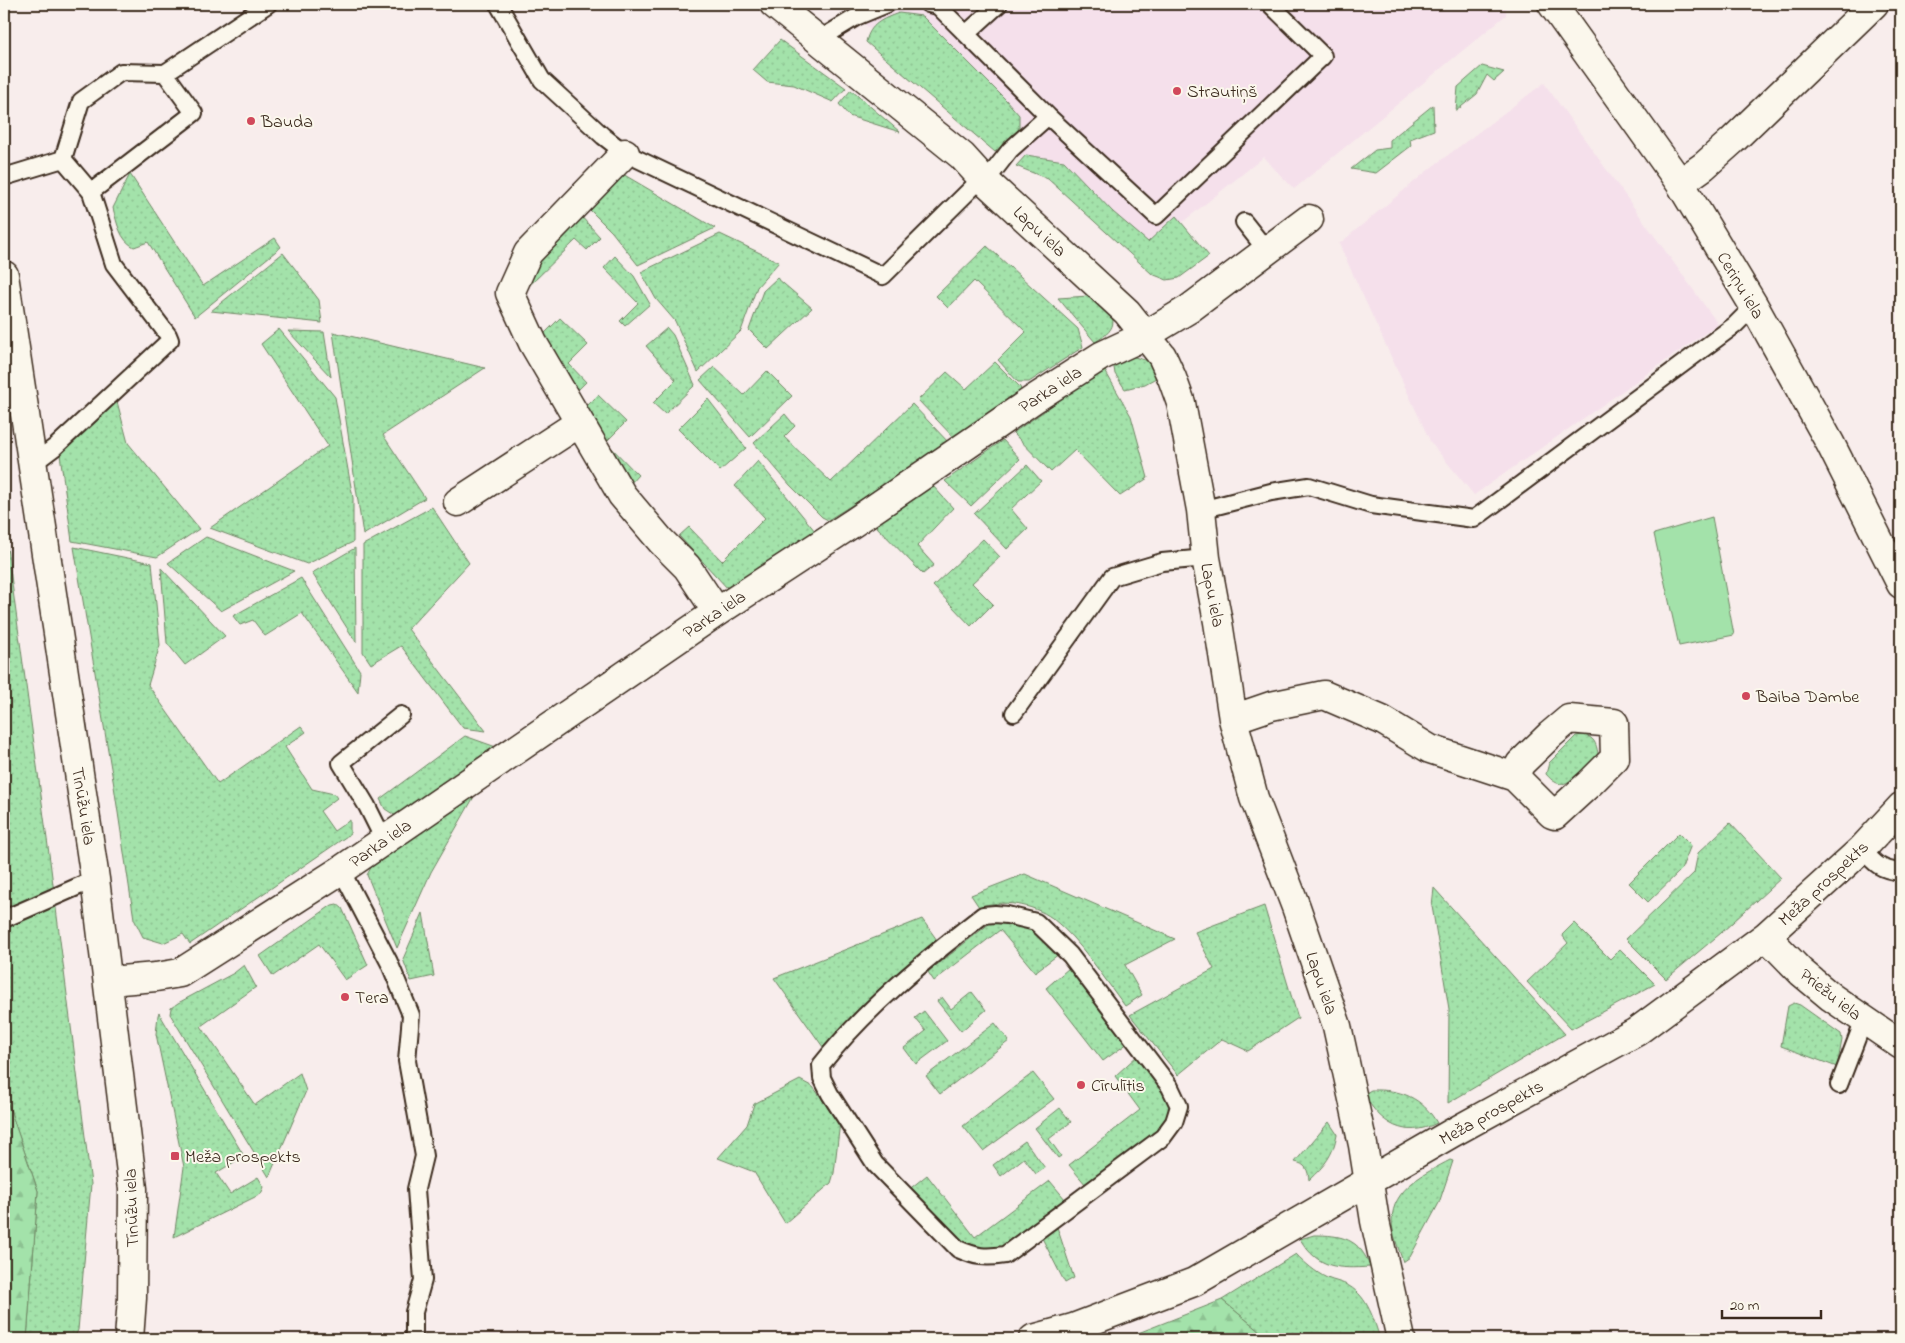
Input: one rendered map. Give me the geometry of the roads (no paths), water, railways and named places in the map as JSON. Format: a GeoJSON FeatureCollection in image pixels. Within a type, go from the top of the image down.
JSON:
{"type":"FeatureCollection","features":[{"type":"Feature","properties":{"kind":"street","name":"Lapu iela"},"geometry":{"type":"LineString","coordinates":[[774,4],[962,156],[984,180],[1127,312],[1162,356],[1181,403],[1201,510],[1206,558],[1233,718],[1254,798],[1296,907],[1337,1026],[1369,1181],[1375,1221],[1401,1339]]}},
{"type":"Feature","properties":{"kind":"street"},"geometry":{"type":"LineString","coordinates":[[1680,183],[1704,166],[1732,141],[1874,4]]}},
{"type":"Feature","properties":{"kind":"street","name":"Ceriņu iela"},"geometry":{"type":"LineString","coordinates":[[1559,6],[1680,183],[1754,306],[1830,443],[1901,584]]}},
{"type":"Feature","properties":{"kind":"street"},"geometry":{"type":"LineString","coordinates":[[625,153],[528,253],[510,293],[533,343],[622,495],[661,542],[687,567],[717,612]]}},
{"type":"Feature","properties":{"kind":"street","name":"Parka iela"},"geometry":{"type":"LineString","coordinates":[[109,981],[156,978],[180,973],[341,870],[717,612],[856,522],[993,426],[1101,356],[1146,334],[1189,309],[1309,219]]}},
{"type":"Feature","properties":{"kind":"street","name":"Tīnūžu iela"},"geometry":{"type":"LineString","coordinates":[[4,275],[109,981],[133,1189],[132,1298],[129,1339]]}},
{"type":"Feature","properties":{"kind":"street"},"geometry":{"type":"LineString","coordinates":[[458,502],[580,424]]}},
{"type":"Feature","properties":{"kind":"street"},"geometry":{"type":"LineString","coordinates":[[1233,718],[1271,706],[1324,695],[1382,720],[1430,749],[1515,777]]}},
{"type":"Feature","properties":{"kind":"street","name":"Meža prospekts"},"geometry":{"type":"LineString","coordinates":[[1033,1339],[1073,1328],[1194,1282],[1452,1133],[1636,1032],[1766,936],[1862,849],[1901,807]]}},
{"type":"Feature","properties":{"kind":"street","name":"Priežu iela"},"geometry":{"type":"LineString","coordinates":[[1766,936],[1801,972],[1831,997],[1901,1045]]}},
{"type":"Feature","properties":{"kind":"lane"},"geometry":{"type":"LineString","coordinates":[[63,159],[81,101],[121,72],[165,73],[268,4]]}},
{"type":"Feature","properties":{"kind":"lane"},"geometry":{"type":"LineString","coordinates":[[498,4],[542,80],[602,136],[625,153],[883,276],[984,180],[1010,150],[1048,116]]}},
{"type":"Feature","properties":{"kind":"lane"},"geometry":{"type":"LineString","coordinates":[[820,40],[858,16],[887,4]]}},
{"type":"Feature","properties":{"kind":"lane"},"geometry":{"type":"LineString","coordinates":[[928,4],[938,6],[1048,116],[1156,216],[1323,56],[1270,4]]}},
{"type":"Feature","properties":{"kind":"lane"},"geometry":{"type":"LineString","coordinates":[[966,34],[999,4]]}},
{"type":"Feature","properties":{"kind":"lane"},"geometry":{"type":"LineString","coordinates":[[91,192],[194,113],[165,73]]}},
{"type":"Feature","properties":{"kind":"lane"},"geometry":{"type":"LineString","coordinates":[[4,178],[63,159]]}},
{"type":"Feature","properties":{"kind":"lane"},"geometry":{"type":"LineString","coordinates":[[31,465],[55,446],[170,340],[114,264],[91,192],[63,159]]}},
{"type":"Feature","properties":{"kind":"lane"},"geometry":{"type":"LineString","coordinates":[[1244,222],[1267,251]]}},
{"type":"Feature","properties":{"kind":"lane"},"geometry":{"type":"LineString","coordinates":[[1201,510],[1271,492],[1309,486],[1371,504],[1474,519],[1735,325],[1754,306]]}},
{"type":"Feature","properties":{"kind":"lane"},"geometry":{"type":"LineString","coordinates":[[1014,713],[1112,577],[1162,562],[1206,558]]}},
{"type":"Feature","properties":{"kind":"lane"},"geometry":{"type":"LineString","coordinates":[[384,840],[367,806],[341,763],[401,715]]}},
{"type":"Feature","properties":{"kind":"lane"},"geometry":{"type":"LineString","coordinates":[[1862,849],[1875,863],[1886,870],[1901,872]]}},
{"type":"Feature","properties":{"kind":"lane"},"geometry":{"type":"LineString","coordinates":[[341,870],[389,962],[411,1015],[407,1061],[424,1156],[416,1189],[423,1280],[414,1312],[414,1339]]}},
{"type":"Feature","properties":{"kind":"lane"},"geometry":{"type":"LineString","coordinates":[[4,919],[95,879]]}},
{"type":"Feature","properties":{"kind":"lane"},"geometry":{"type":"LineString","coordinates":[[994,914],[1008,915],[1036,922],[1070,955],[1170,1087],[1179,1106],[1174,1122],[1163,1137],[1033,1235],[1005,1255],[985,1258],[971,1255],[958,1249],[875,1164],[830,1094],[822,1078],[821,1065],[850,1031],[946,944],[983,916],[994,914]]}},
{"type":"Feature","properties":{"kind":"lane"},"geometry":{"type":"LineString","coordinates":[[1839,1085],[1864,1020]]}},
{"type":"Feature","properties":{"kind":"place","name":"Strautiņš"},"geometry":{"type":"Point","coordinates":[1177,91]}},
{"type":"Feature","properties":{"kind":"place","name":"Bauda"},"geometry":{"type":"Point","coordinates":[251,121]}},
{"type":"Feature","properties":{"kind":"place","name":"Baiba Dambe"},"geometry":{"type":"Point","coordinates":[1746,696]}},
{"type":"Feature","properties":{"kind":"place","name":"Tera"},"geometry":{"type":"Point","coordinates":[345,997]}},
{"type":"Feature","properties":{"kind":"place","name":"Cīrulītis"},"geometry":{"type":"Point","coordinates":[1081,1085]}},
{"type":"Feature","properties":{"kind":"place","name":"Meža prospekts"},"geometry":{"type":"Point","coordinates":[175,1156]}}]}
